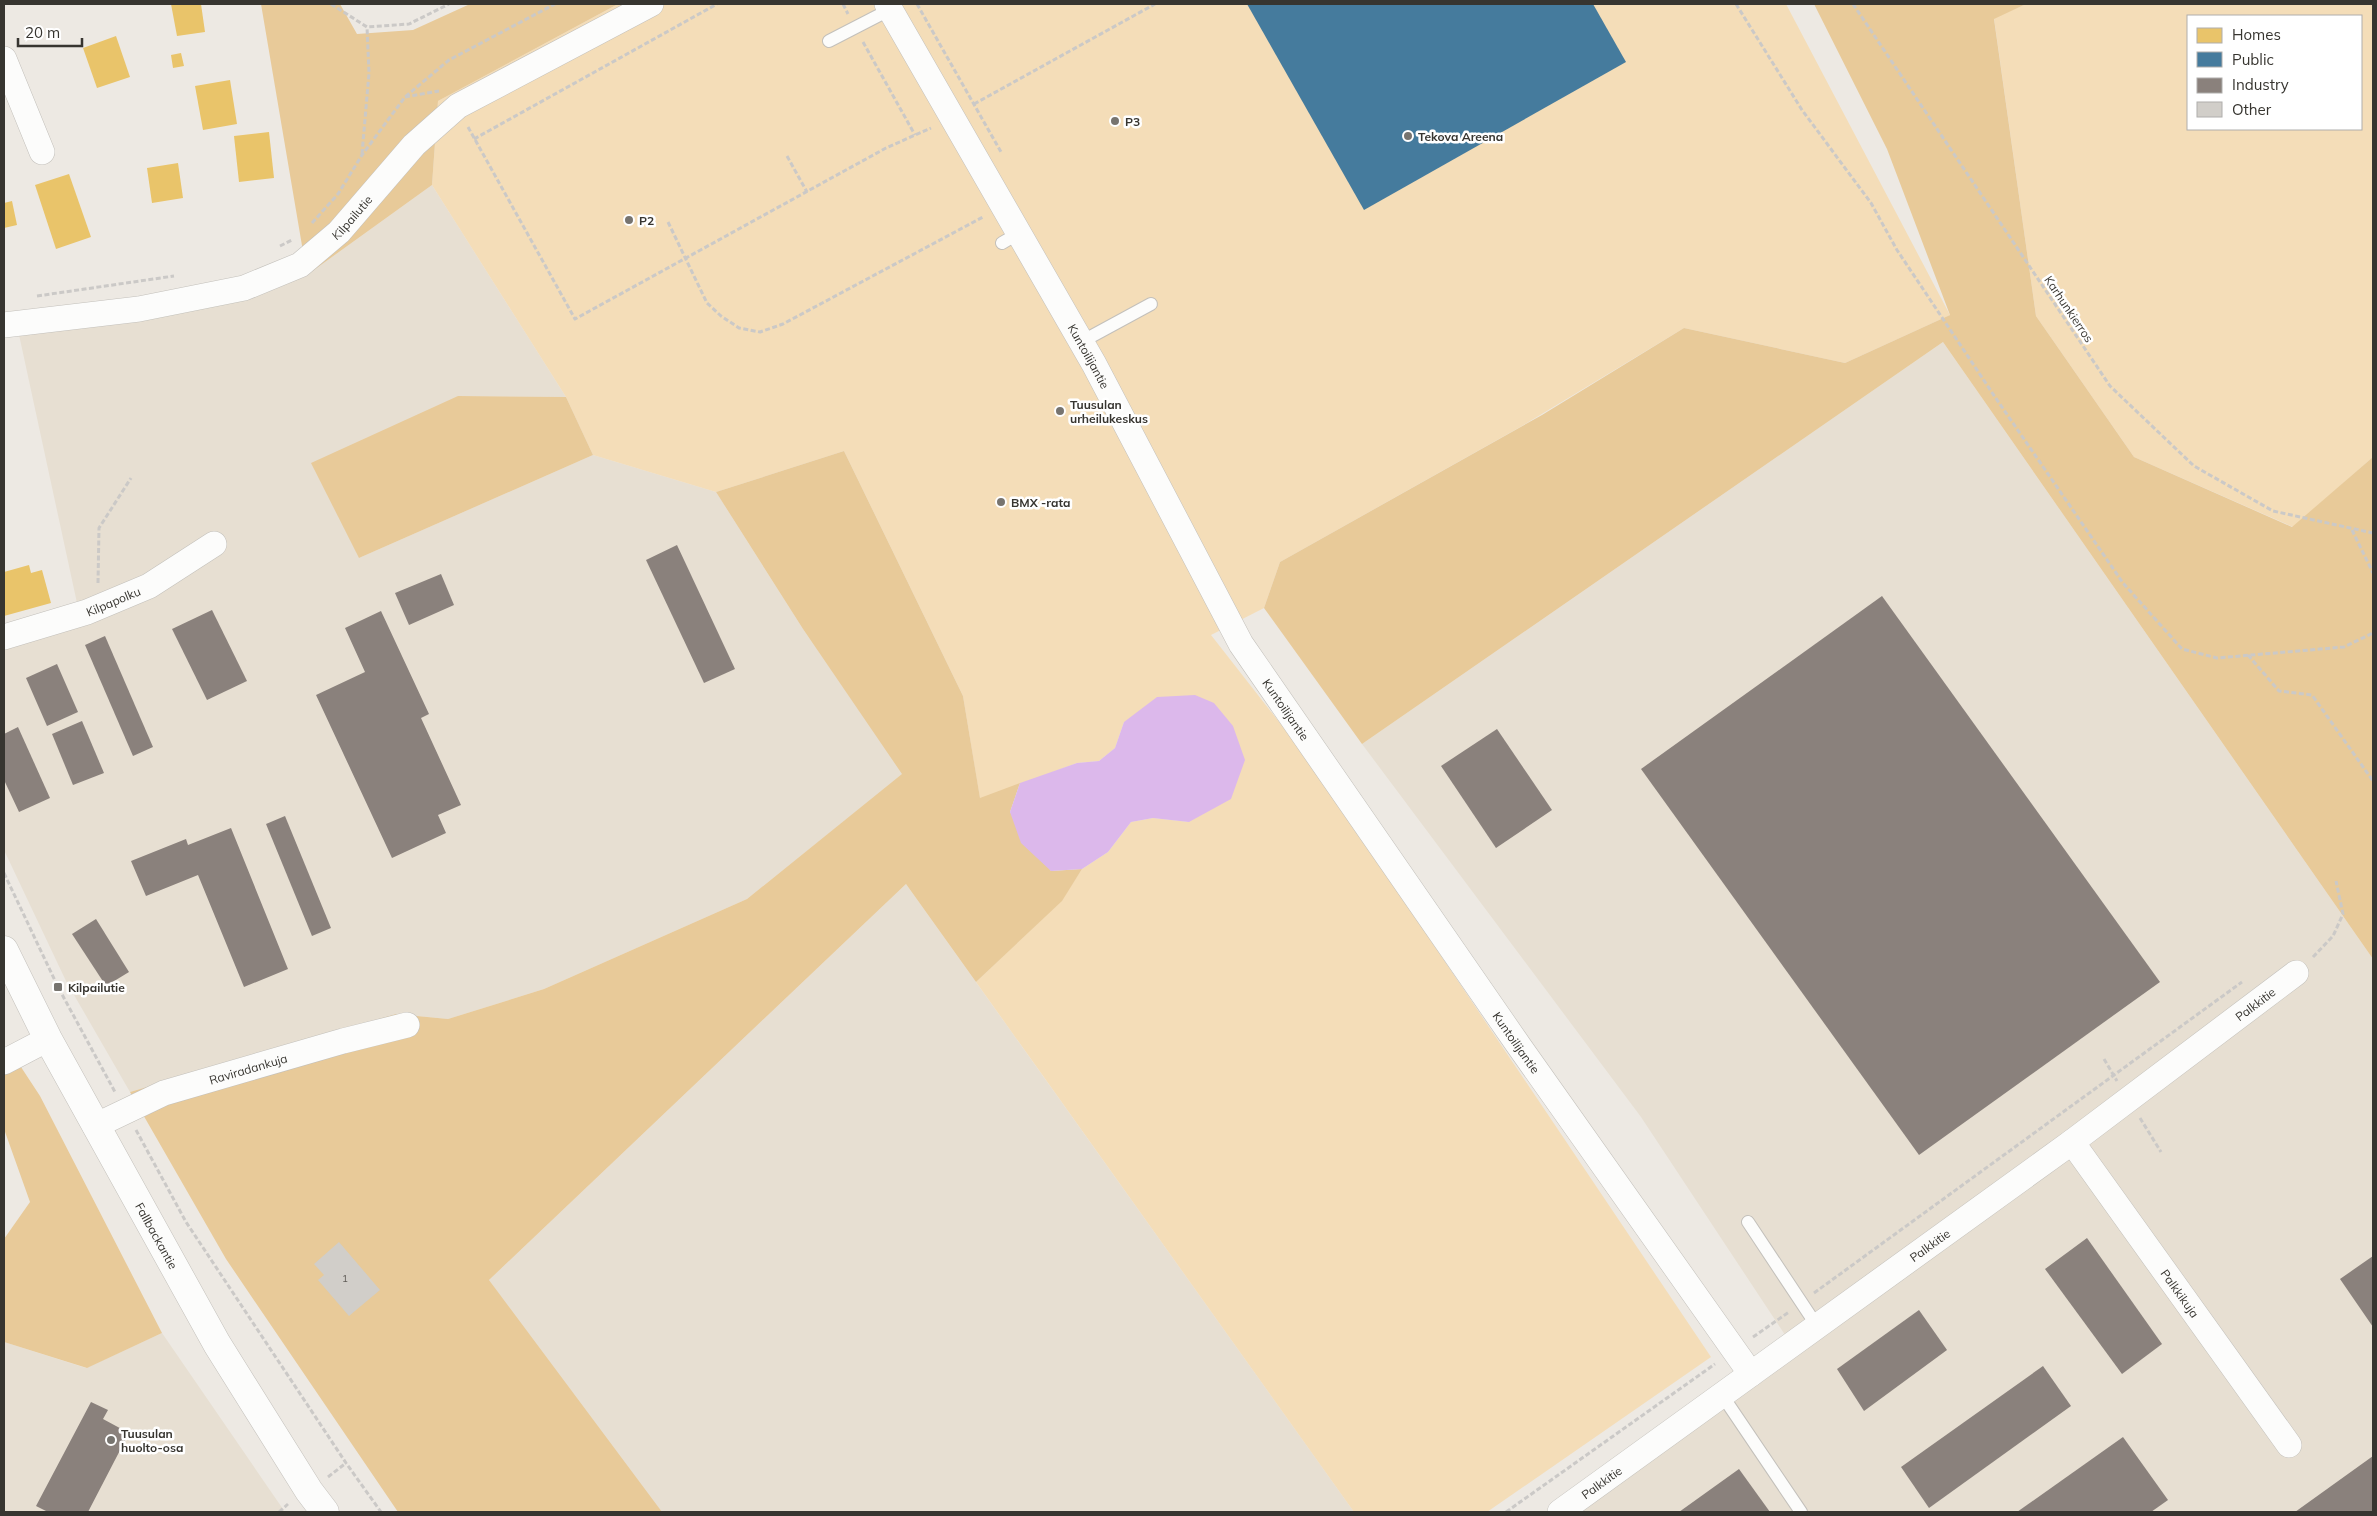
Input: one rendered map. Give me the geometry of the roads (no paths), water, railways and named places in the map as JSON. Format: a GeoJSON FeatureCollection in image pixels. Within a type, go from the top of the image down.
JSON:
{"type":"FeatureCollection","features":[{"type":"Feature","properties":{"kind":"street","name":"Kilpailutie"},"geometry":{"type":"LineString","coordinates":[[4,325],[139,309],[244,288],[300,265],[339,232],[414,145],[458,106],[651,4]]}},
{"type":"Feature","properties":{"kind":"street","name":"Kuntoilijantie"},"geometry":{"type":"LineString","coordinates":[[893,5],[1010,238],[1081,342],[1241,644],[1518,1046],[1751,1374]]}},
{"type":"Feature","properties":{"kind":"street"},"geometry":{"type":"LineString","coordinates":[[4,58],[42,152]]}},
{"type":"Feature","properties":{"kind":"street","name":"Kilpapolku"},"geometry":{"type":"LineString","coordinates":[[4,637],[87,612],[149,586],[214,544]]}},
{"type":"Feature","properties":{"kind":"street","name":"Fallbackantie"},"geometry":{"type":"LineString","coordinates":[[4,950],[48,1039],[95,1126],[217,1344],[309,1491],[325,1512]]}},
{"type":"Feature","properties":{"kind":"street","name":"Palkkitie"},"geometry":{"type":"LineString","coordinates":[[1560,1512],[2072,1142],[2296,973]]}},
{"type":"Feature","properties":{"kind":"street","name":"Raviradankuja"},"geometry":{"type":"LineString","coordinates":[[95,1126],[164,1093],[342,1041],[407,1025]]}},
{"type":"Feature","properties":{"kind":"street"},"geometry":{"type":"LineString","coordinates":[[4,1062],[48,1039]]}},
{"type":"Feature","properties":{"kind":"street","name":"Palkkikuja"},"geometry":{"type":"LineString","coordinates":[[2072,1142],[2289,1445]]}},
{"type":"Feature","properties":{"kind":"lane"},"geometry":{"type":"LineString","coordinates":[[828,42],[893,5]]}},
{"type":"Feature","properties":{"kind":"lane"},"geometry":{"type":"LineString","coordinates":[[1081,342],[1151,304]]}},
{"type":"Feature","properties":{"kind":"lane"},"geometry":{"type":"LineString","coordinates":[[1748,1222],[1817,1326]]}},
{"type":"Feature","properties":{"kind":"lane"},"geometry":{"type":"LineString","coordinates":[[1722,1395],[1801,1512]]}},
{"type":"Feature","properties":{"kind":"place","name":"P3"},"geometry":{"type":"Point","coordinates":[1115,121]}},
{"type":"Feature","properties":{"kind":"place","name":"Tekova Areena"},"geometry":{"type":"Point","coordinates":[1408,136]}},
{"type":"Feature","properties":{"kind":"place","name":"P2"},"geometry":{"type":"Point","coordinates":[629,220]}},
{"type":"Feature","properties":{"kind":"place","name":"Tuusulan urheilukeskus"},"geometry":{"type":"Point","coordinates":[1060,411]}},
{"type":"Feature","properties":{"kind":"place","name":"BMX -rata"},"geometry":{"type":"Point","coordinates":[1001,502]}},
{"type":"Feature","properties":{"kind":"place","name":"Kilpailutie"},"geometry":{"type":"Point","coordinates":[58,987]}},
{"type":"Feature","properties":{"kind":"place","name":"Tuusulan huolto-osa"},"geometry":{"type":"Point","coordinates":[111,1440]}}]}
